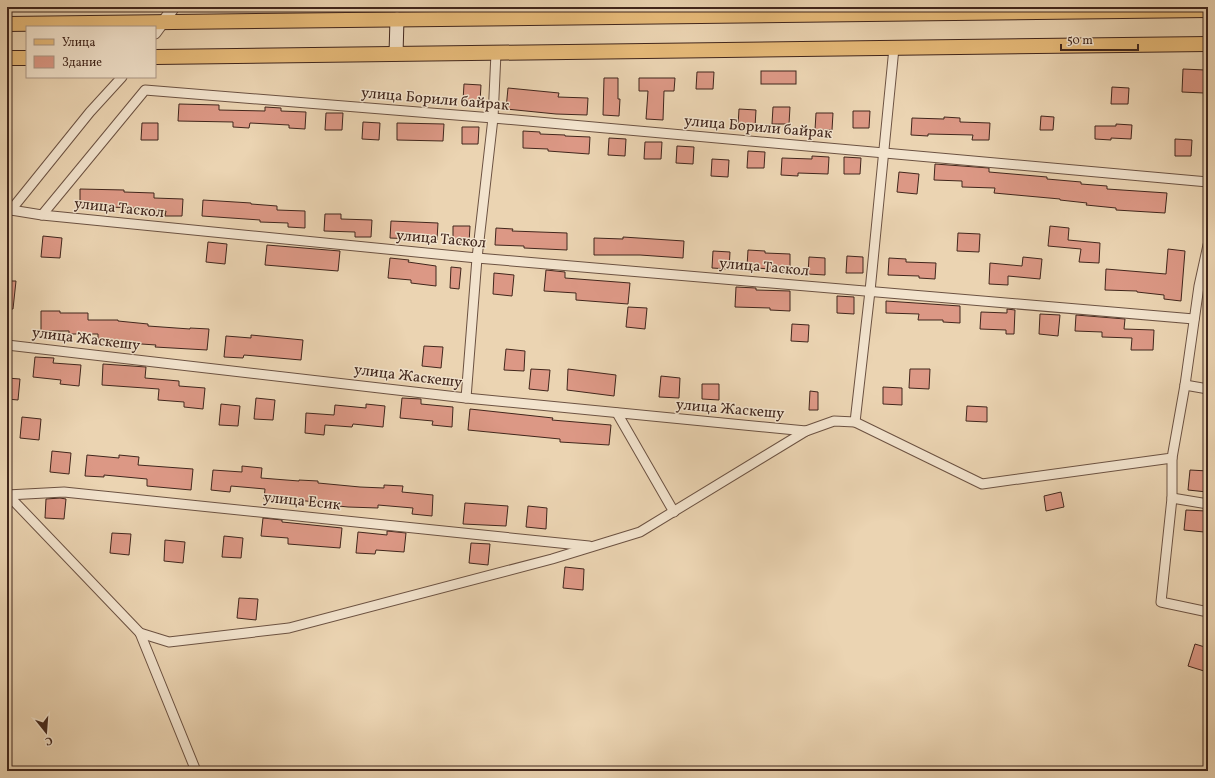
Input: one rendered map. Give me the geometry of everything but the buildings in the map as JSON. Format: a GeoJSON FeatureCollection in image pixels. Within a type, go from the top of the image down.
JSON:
{"type":"FeatureCollection","features":[{"type":"Feature","properties":{"kind":"main road"},"geometry":{"type":"LineString","coordinates":[[158,27],[565,12],[1208,10]]}},
{"type":"Feature","properties":{"kind":"main road"},"geometry":{"type":"LineString","coordinates":[[396,54],[397,19]]}},
{"type":"Feature","properties":{"kind":"main road"},"geometry":{"type":"LineString","coordinates":[[7,24],[103,26]]}},
{"type":"Feature","properties":{"kind":"main road"},"geometry":{"type":"LineString","coordinates":[[156,57],[1208,44]]}},
{"type":"Feature","properties":{"kind":"main road"},"geometry":{"type":"LineString","coordinates":[[7,58],[26,58]]}},
{"type":"Feature","properties":{"kind":"street"},"geometry":{"type":"LineString","coordinates":[[158,27],[174,7]]}},
{"type":"Feature","properties":{"kind":"street"},"geometry":{"type":"LineString","coordinates":[[855,422],[870,291],[894,48]]}},
{"type":"Feature","properties":{"kind":"street"},"geometry":{"type":"LineString","coordinates":[[466,398],[477,258],[493,118],[496,53]]}},
{"type":"Feature","properties":{"kind":"street"},"geometry":{"type":"LineString","coordinates":[[9,212],[90,112],[121,78]]}},
{"type":"Feature","properties":{"kind":"street","name":"улица Борили байрак"},"geometry":{"type":"LineString","coordinates":[[42,215],[145,90],[493,118],[1208,182]]}},
{"type":"Feature","properties":{"kind":"street","name":"улица Таскол"},"geometry":{"type":"LineString","coordinates":[[9,212],[477,258],[1194,319]]}},
{"type":"Feature","properties":{"kind":"street"},"geometry":{"type":"LineString","coordinates":[[1208,245],[1203,287],[1194,319],[1185,385],[1172,458],[1172,498],[1161,602],[1208,612]]}},
{"type":"Feature","properties":{"kind":"street","name":"улица Жаскешу"},"geometry":{"type":"LineString","coordinates":[[7,345],[466,398],[806,431]]}},
{"type":"Feature","properties":{"kind":"street"},"geometry":{"type":"LineString","coordinates":[[1185,385],[1208,389]]}},
{"type":"Feature","properties":{"kind":"street"},"geometry":{"type":"LineString","coordinates":[[617,413],[674,512]]}},
{"type":"Feature","properties":{"kind":"street"},"geometry":{"type":"LineString","coordinates":[[140,633],[169,642],[289,628],[552,559],[640,532],[806,431],[834,421],[855,422],[982,484],[1172,458]]}},
{"type":"Feature","properties":{"kind":"street","name":"улица Есик"},"geometry":{"type":"LineString","coordinates":[[7,495],[64,492],[594,546]]}},
{"type":"Feature","properties":{"kind":"street"},"geometry":{"type":"LineString","coordinates":[[7,495],[140,633],[196,771]]}},
{"type":"Feature","properties":{"kind":"street"},"geometry":{"type":"LineString","coordinates":[[1172,498],[1208,504]]}}]}
